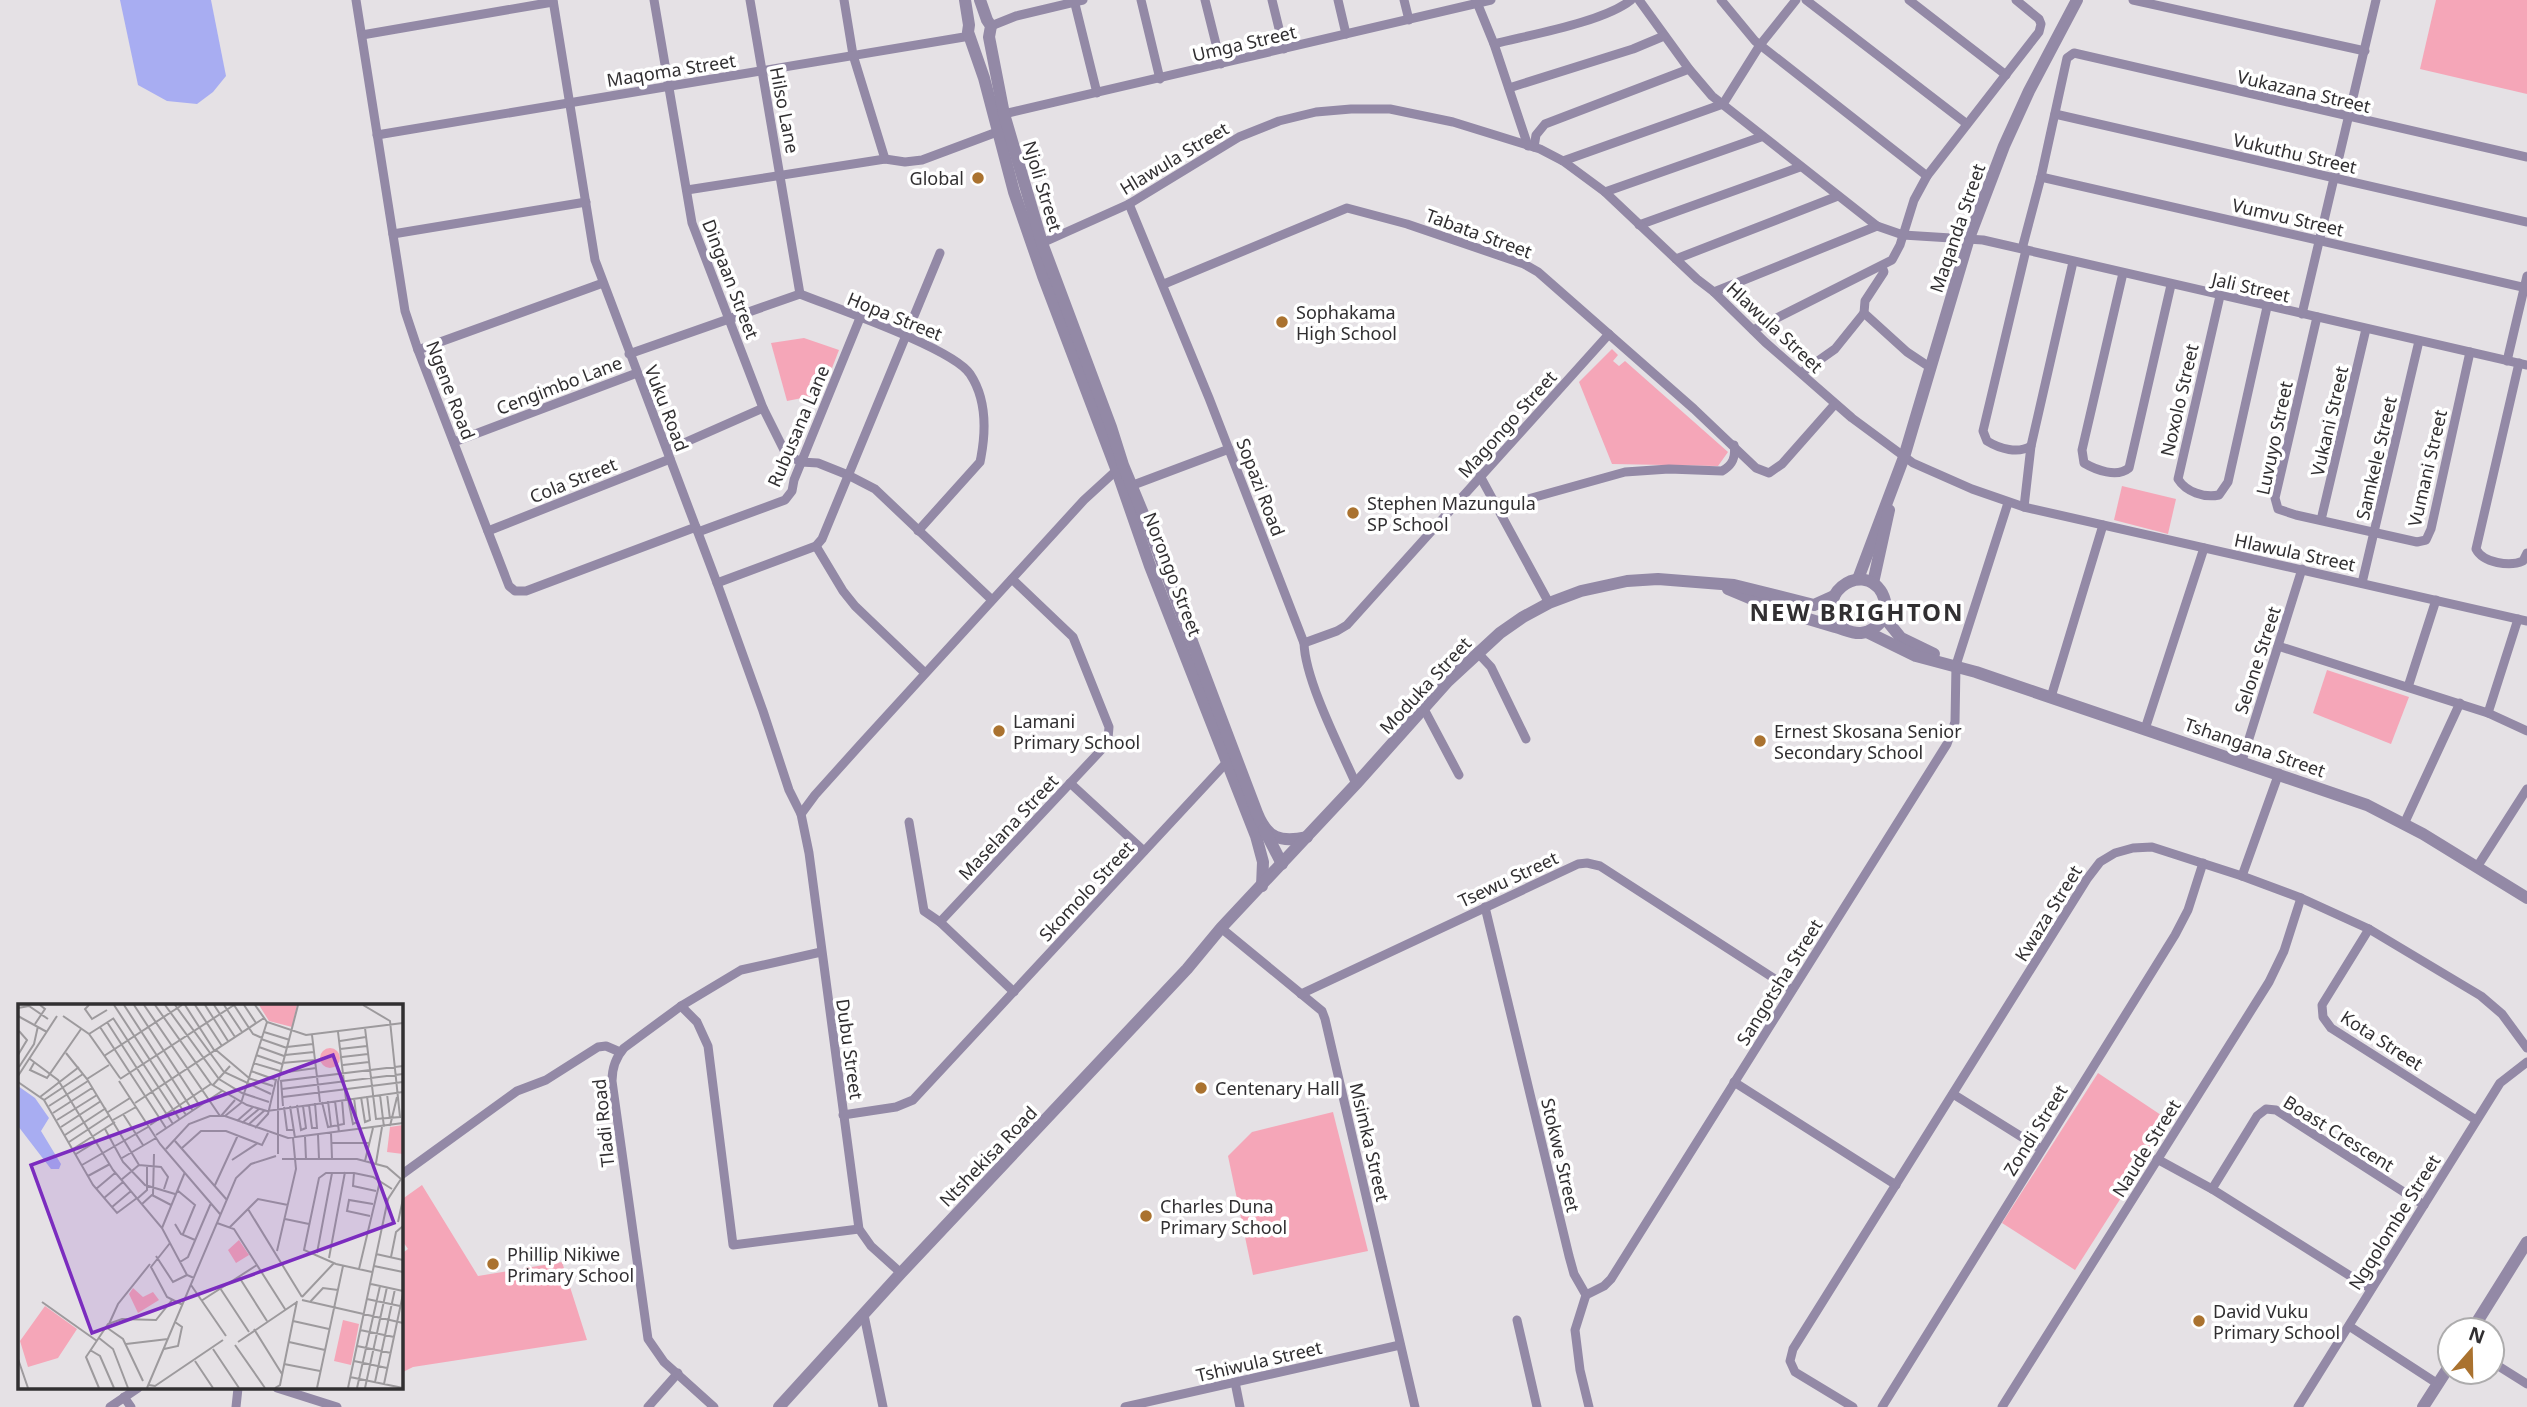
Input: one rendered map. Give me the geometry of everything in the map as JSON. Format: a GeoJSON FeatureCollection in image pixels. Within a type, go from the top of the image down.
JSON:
{"type":"FeatureCollection","features":[{"type":"Feature","properties":{"kind":"street","name":"Ngene Road"},"geometry":{"type":"LineString","coordinates":[[355,0],[405,311],[509,586],[522,592],[697,530]]}},
{"type":"Feature","properties":{"kind":"street","name":"Dingaan Street"},"geometry":{"type":"LineString","coordinates":[[654,0],[692,223],[763,408],[786,454],[801,462]]}},
{"type":"Feature","properties":{"kind":"street","name":"Hilso Lane"},"geometry":{"type":"LineString","coordinates":[[687,190],[781,174],[750,0]]}},
{"type":"Feature","properties":{"kind":"street"},"geometry":{"type":"LineString","coordinates":[[844,0],[853,55],[885,159]]}},
{"type":"Feature","properties":{"kind":"street","name":"Njoli Street"},"geometry":{"type":"LineString","coordinates":[[965,0],[970,33],[1013,192],[1047,272]]}},
{"type":"Feature","properties":{"kind":"street"},"geometry":{"type":"LineString","coordinates":[[980,0],[989,28],[1004,114]]}},
{"type":"Feature","properties":{"kind":"street"},"geometry":{"type":"LineString","coordinates":[[1141,0],[1160,79]]}},
{"type":"Feature","properties":{"kind":"street"},"geometry":{"type":"LineString","coordinates":[[1205,0],[1221,64]]}},
{"type":"Feature","properties":{"kind":"street"},"geometry":{"type":"LineString","coordinates":[[1272,0],[1284,49]]}},
{"type":"Feature","properties":{"kind":"street"},"geometry":{"type":"LineString","coordinates":[[1338,0],[1346,34]]}},
{"type":"Feature","properties":{"kind":"street"},"geometry":{"type":"LineString","coordinates":[[1404,0],[1409,20]]}},
{"type":"Feature","properties":{"kind":"street","name":"Umga Street"},"geometry":{"type":"LineString","coordinates":[[1004,114],[1490,0]]}},
{"type":"Feature","properties":{"kind":"street"},"geometry":{"type":"LineString","coordinates":[[1494,44],[1590,19],[1615,10],[1631,0]]}},
{"type":"Feature","properties":{"kind":"street","name":"Jali Street"},"geometry":{"type":"LineString","coordinates":[[1639,0],[1704,88],[1762,137],[1877,226],[1903,235],[1969,238],[2024,249],[2523,364]]}},
{"type":"Feature","properties":{"kind":"street"},"geometry":{"type":"LineString","coordinates":[[1721,0],[1749,36],[1927,176]]}},
{"type":"Feature","properties":{"kind":"street"},"geometry":{"type":"LineString","coordinates":[[1563,161],[1723,104],[1760,45],[1796,0]]}},
{"type":"Feature","properties":{"kind":"street"},"geometry":{"type":"LineString","coordinates":[[1806,0],[1967,124]]}},
{"type":"Feature","properties":{"kind":"street"},"geometry":{"type":"LineString","coordinates":[[1909,0],[2006,75]]}},
{"type":"Feature","properties":{"kind":"street"},"geometry":{"type":"LineString","coordinates":[[1753,330],[1882,267],[1895,256],[1914,200],[1927,176],[2040,28],[2039,19],[2016,0]]}},
{"type":"Feature","properties":{"kind":"street","name":"Maqanda Street"},"geometry":{"type":"LineString","coordinates":[[1858,579],[1904,457],[1969,238],[2004,146],[2029,90],[2077,0]]}},
{"type":"Feature","properties":{"kind":"street"},"geometry":{"type":"LineString","coordinates":[[2133,0],[2365,51]]}},
{"type":"Feature","properties":{"kind":"street"},"geometry":{"type":"LineString","coordinates":[[2302,314],[2376,0]]}},
{"type":"Feature","properties":{"kind":"street"},"geometry":{"type":"LineString","coordinates":[[362,35],[553,1]]}},
{"type":"Feature","properties":{"kind":"street","name":"Vuku Road"},"geometry":{"type":"LineString","coordinates":[[553,1],[594,252],[603,284],[717,583],[785,780],[801,814]]}},
{"type":"Feature","properties":{"kind":"street"},"geometry":{"type":"LineString","coordinates":[[989,28],[977,19],[970,33],[979,42],[989,28],[1016,16],[1077,1],[1097,93]]}},
{"type":"Feature","properties":{"kind":"street"},"geometry":{"type":"LineString","coordinates":[[1477,2],[1531,146]]}},
{"type":"Feature","properties":{"kind":"street","name":"Maqoma Street"},"geometry":{"type":"LineString","coordinates":[[377,135],[970,33]]}},
{"type":"Feature","properties":{"kind":"street"},"geometry":{"type":"LineString","coordinates":[[1509,88],[1633,49],[1664,36]]}},
{"type":"Feature","properties":{"kind":"street","name":"Vukazana Street"},"geometry":{"type":"LineString","coordinates":[[2055,114],[2067,58],[2074,53],[2527,158]]}},
{"type":"Feature","properties":{"kind":"street"},"geometry":{"type":"LineString","coordinates":[[1531,146],[1545,124],[1689,69]]}},
{"type":"Feature","properties":{"kind":"street","name":"Hlawula Street"},"geometry":{"type":"LineString","coordinates":[[1042,243],[1129,204],[1239,137],[1279,121],[1316,112],[1390,109],[1453,122],[1531,146],[1563,161],[1605,192],[1835,404],[1913,463],[2008,503],[2523,620]]}},
{"type":"Feature","properties":{"kind":"street","name":"Njoli Street"},"geometry":{"type":"LineString","coordinates":[[1004,114],[1042,243],[1047,272]]}},
{"type":"Feature","properties":{"kind":"street"},"geometry":{"type":"LineString","coordinates":[[2031,446],[2022,451],[1999,447],[1987,441],[1983,431],[2055,114]]}},
{"type":"Feature","properties":{"kind":"street","name":"Vukuthu Street"},"geometry":{"type":"LineString","coordinates":[[2055,114],[2527,222]]}},
{"type":"Feature","properties":{"kind":"street","name":"Njoli Street"},"geometry":{"type":"LineString","coordinates":[[781,174],[885,159],[905,162],[922,160],[997,132]]}},
{"type":"Feature","properties":{"kind":"street"},"geometry":{"type":"LineString","coordinates":[[1605,192],[1762,137]]}},
{"type":"Feature","properties":{"kind":"street"},"geometry":{"type":"LineString","coordinates":[[1639,225],[1800,167]]}},
{"type":"Feature","properties":{"kind":"street"},"geometry":{"type":"LineString","coordinates":[[629,354],[800,294],[781,174]]}},
{"type":"Feature","properties":{"kind":"street","name":"Vumvu Street"},"geometry":{"type":"LineString","coordinates":[[2041,177],[2526,288]]}},
{"type":"Feature","properties":{"kind":"street"},"geometry":{"type":"LineString","coordinates":[[1676,258],[1838,197]]}},
{"type":"Feature","properties":{"kind":"street"},"geometry":{"type":"LineString","coordinates":[[393,234],[586,202]]}},
{"type":"Feature","properties":{"kind":"street","name":"Sopazi Road"},"geometry":{"type":"LineString","coordinates":[[1129,204],[1164,284],[1229,449],[1304,643],[1306,661],[1325,714],[1356,784]]}},
{"type":"Feature","properties":{"kind":"street","name":"Tabata Street"},"geometry":{"type":"LineString","coordinates":[[1164,284],[1346,208],[1407,224],[1524,264],[1538,272],[1734,445],[1756,468],[1769,473],[1782,464],[1835,404]]}},
{"type":"Feature","properties":{"kind":"street"},"geometry":{"type":"LineString","coordinates":[[1714,292],[1877,226]]}},
{"type":"Feature","properties":{"kind":"street"},"geometry":{"type":"LineString","coordinates":[[717,583],[816,546],[822,539],[940,254]]}},
{"type":"Feature","properties":{"kind":"street"},"geometry":{"type":"LineString","coordinates":[[2024,507],[2031,446],[2073,262]]}},
{"type":"Feature","properties":{"kind":"street"},"geometry":{"type":"LineString","coordinates":[[1801,373],[1835,349],[1864,313],[1865,301],[1884,272],[1882,267]]}},
{"type":"Feature","properties":{"kind":"street","name":"Norongo Street"},"geometry":{"type":"LineString","coordinates":[[1047,272],[1111,427],[1127,487],[1263,828],[1282,864]]}},
{"type":"Feature","properties":{"kind":"street"},"geometry":{"type":"LineString","coordinates":[[2123,273],[2082,450],[2084,463],[2096,468],[2120,473],[2129,468],[2171,285]]}},
{"type":"Feature","properties":{"kind":"street"},"geometry":{"type":"LineString","coordinates":[[2507,360],[2527,276]]}},
{"type":"Feature","properties":{"kind":"street"},"geometry":{"type":"LineString","coordinates":[[418,351],[603,284]]}},
{"type":"Feature","properties":{"kind":"street","name":"Hopa Street"},"geometry":{"type":"LineString","coordinates":[[800,294],[946,354],[971,376],[984,410],[980,462],[918,531]]}},
{"type":"Feature","properties":{"kind":"street","name":"Noxolo Street"},"geometry":{"type":"LineString","coordinates":[[2220,296],[2178,479],[2185,488],[2202,495],[2219,495],[2228,482],[2267,307]]}},
{"type":"Feature","properties":{"kind":"street"},"geometry":{"type":"LineString","coordinates":[[1864,313],[1907,352],[1931,368]]}},
{"type":"Feature","properties":{"kind":"street","name":"Luvuyo Street"},"geometry":{"type":"LineString","coordinates":[[2317,317],[2275,498],[2276,506],[2282,511],[2375,532]]}},
{"type":"Feature","properties":{"kind":"street","name":"Rubusana Lane"},"geometry":{"type":"LineString","coordinates":[[697,530],[785,500],[792,491],[801,462],[860,318]]}},
{"type":"Feature","properties":{"kind":"street","name":"Vukani Street"},"geometry":{"type":"LineString","coordinates":[[2322,520],[2366,329]]}},
{"type":"Feature","properties":{"kind":"street","name":"Magongo Street"},"geometry":{"type":"LineString","coordinates":[[1304,643],[1347,625],[1609,334]]}},
{"type":"Feature","properties":{"kind":"street","name":"Samkele Street"},"geometry":{"type":"LineString","coordinates":[[2362,583],[2419,341]]}},
{"type":"Feature","properties":{"kind":"street","name":"Vumani Street"},"geometry":{"type":"LineString","coordinates":[[2375,532],[2417,542],[2428,537],[2470,352]]}},
{"type":"Feature","properties":{"kind":"street"},"geometry":{"type":"LineString","coordinates":[[2523,364],[2476,550],[2484,558],[2514,564],[2523,561],[2527,552]]}},
{"type":"Feature","properties":{"kind":"street","name":"Cengimbo Lane"},"geometry":{"type":"LineString","coordinates":[[454,442],[637,373]]}},
{"type":"Feature","properties":{"kind":"street","name":"Cola Street"},"geometry":{"type":"LineString","coordinates":[[488,531],[669,454],[763,408]]}},
{"type":"Feature","properties":{"kind":"street"},"geometry":{"type":"LineString","coordinates":[[1499,507],[1610,476],[1648,469],[1722,471],[1736,454],[1734,445]]}},
{"type":"Feature","properties":{"kind":"street"},"geometry":{"type":"LineString","coordinates":[[1127,487],[1229,449]]}},
{"type":"Feature","properties":{"kind":"street"},"geometry":{"type":"LineString","coordinates":[[801,462],[818,463],[848,475],[880,493],[992,600]]}},
{"type":"Feature","properties":{"kind":"street"},"geometry":{"type":"LineString","coordinates":[[801,814],[815,794],[1084,500],[1120,468]]}},
{"type":"Feature","properties":{"kind":"street"},"geometry":{"type":"LineString","coordinates":[[1480,476],[1549,603]]}},
{"type":"Feature","properties":{"kind":"street","name":"Maqanda Street"},"geometry":{"type":"LineString","coordinates":[[1873,583],[1896,479]]}},
{"type":"Feature","properties":{"kind":"street","name":"Norongo Street"},"geometry":{"type":"LineString","coordinates":[[1127,487],[1150,566],[1228,761],[1262,855],[1262,886]]}},
{"type":"Feature","properties":{"kind":"street","name":"Sangotsha Street"},"geometry":{"type":"LineString","coordinates":[[1586,1295],[1604,1286],[1611,1279],[1947,744],[1955,722],[1956,665],[2008,503]]}},
{"type":"Feature","properties":{"kind":"street"},"geometry":{"type":"LineString","coordinates":[[2051,697],[2103,525]]}},
{"type":"Feature","properties":{"kind":"street"},"geometry":{"type":"LineString","coordinates":[[816,546],[855,606],[925,673]]}},
{"type":"Feature","properties":{"kind":"street"},"geometry":{"type":"LineString","coordinates":[[2145,729],[2204,548]]}},
{"type":"Feature","properties":{"kind":"street","name":"Selone Street"},"geometry":{"type":"LineString","coordinates":[[2242,761],[2302,569]]}},
{"type":"Feature","properties":{"kind":"street","name":"Maselana Street"},"geometry":{"type":"LineString","coordinates":[[940,922],[1104,747],[1108,739],[1109,727],[1073,637],[1012,579]]}},
{"type":"Feature","properties":{"kind":"street","name":"Moduka Street"},"geometry":{"type":"LineString","coordinates":[[1221,928],[1477,652],[1510,625],[1549,603],[1581,591],[1627,581],[1673,579],[1752,589],[1814,605],[1834,596]]}},
{"type":"Feature","properties":{"kind":"street"},"geometry":{"type":"LineString","coordinates":[[1858,579],[1873,583],[1883,594],[1885,602],[1884,617],[1880,624],[1867,632],[1845,629],[1832,611],[1834,596],[1844,584],[1858,579]]}},
{"type":"Feature","properties":{"kind":"street","name":"Moduka Street"},"geometry":{"type":"LineString","coordinates":[[1715,583],[1762,603],[1845,629]]}},
{"type":"Feature","properties":{"kind":"street"},"geometry":{"type":"LineString","coordinates":[[2408,687],[2436,600]]}},
{"type":"Feature","properties":{"kind":"street","name":"Tshangana Street"},"geometry":{"type":"LineString","coordinates":[[1884,617],[1901,638],[1956,665]]}},
{"type":"Feature","properties":{"kind":"street"},"geometry":{"type":"LineString","coordinates":[[2488,713],[2523,620]]}},
{"type":"Feature","properties":{"kind":"street","name":"Tshangana Street"},"geometry":{"type":"LineString","coordinates":[[1867,632],[1916,656],[1956,665],[2367,805],[2404,824],[2527,898]]}},
{"type":"Feature","properties":{"kind":"street"},"geometry":{"type":"LineString","coordinates":[[2278,646],[2460,703],[2527,731]]}},
{"type":"Feature","properties":{"kind":"street"},"geometry":{"type":"LineString","coordinates":[[1477,652],[1491,667],[1526,739]]}},
{"type":"Feature","properties":{"kind":"street"},"geometry":{"type":"LineString","coordinates":[[2404,824],[2460,703]]}},
{"type":"Feature","properties":{"kind":"street"},"geometry":{"type":"LineString","coordinates":[[1424,709],[1459,775]]}},
{"type":"Feature","properties":{"kind":"street","name":"Skomolo Street"},"geometry":{"type":"LineString","coordinates":[[843,1115],[909,1103],[968,1043],[1228,761]]}},
{"type":"Feature","properties":{"kind":"street"},"geometry":{"type":"LineString","coordinates":[[2242,876],[2279,773]]}},
{"type":"Feature","properties":{"kind":"street"},"geometry":{"type":"LineString","coordinates":[[1070,783],[1144,851]]}},
{"type":"Feature","properties":{"kind":"street"},"geometry":{"type":"LineString","coordinates":[[2477,867],[2527,789]]}},
{"type":"Feature","properties":{"kind":"street","name":"Dubu Street"},"geometry":{"type":"LineString","coordinates":[[801,814],[809,853],[859,1229]]}},
{"type":"Feature","properties":{"kind":"street"},"geometry":{"type":"LineString","coordinates":[[909,821],[925,911],[1014,992]]}},
{"type":"Feature","properties":{"kind":"street"},"geometry":{"type":"LineString","coordinates":[[1263,828],[1285,840],[1307,836]]}},
{"type":"Feature","properties":{"kind":"street","name":"Kwaza Street"},"geometry":{"type":"LineString","coordinates":[[1853,1407],[1796,1372],[1790,1361],[1793,1349],[2100,862],[2123,849],[2160,849],[2301,898],[2369,929],[2494,1005],[2527,1048]]}},
{"type":"Feature","properties":{"kind":"street","name":"Zondi Street"},"geometry":{"type":"LineString","coordinates":[[1882,1407],[2175,935],[2188,910],[2203,863]]}},
{"type":"Feature","properties":{"kind":"street","name":"Tsewu Street"},"geometry":{"type":"LineString","coordinates":[[1301,994],[1578,864],[1594,864],[1792,990]]}},
{"type":"Feature","properties":{"kind":"street","name":"Naude Street"},"geometry":{"type":"LineString","coordinates":[[2002,1407],[2269,982],[2284,951],[2301,898]]}},
{"type":"Feature","properties":{"kind":"street","name":"Stokwe Street"},"geometry":{"type":"LineString","coordinates":[[1485,908],[1563,1234],[1574,1274],[1586,1295]]}},
{"type":"Feature","properties":{"kind":"street","name":"Msimka Street"},"geometry":{"type":"LineString","coordinates":[[1221,928],[1322,1011],[1415,1407]]}},
{"type":"Feature","properties":{"kind":"street","name":"Ntshekisa Road"},"geometry":{"type":"LineString","coordinates":[[779,1407],[1187,969],[1221,928]]}},
{"type":"Feature","properties":{"kind":"street","name":"Kota Street"},"geometry":{"type":"LineString","coordinates":[[2369,929],[2322,1005],[2323,1017],[2331,1028],[2476,1120]]}},
{"type":"Feature","properties":{"kind":"street"},"geometry":{"type":"LineString","coordinates":[[402,1174],[517,1091],[546,1080],[598,1047],[607,1046],[620,1052],[681,1006],[740,970],[821,952]]}},
{"type":"Feature","properties":{"kind":"street"},"geometry":{"type":"LineString","coordinates":[[681,1006],[697,1022],[708,1046],[733,1245],[859,1229],[871,1246],[901,1273]]}},
{"type":"Feature","properties":{"kind":"street","name":"Tladi Road"},"geometry":{"type":"LineString","coordinates":[[620,1052],[615,1062],[612,1081],[646,1331],[655,1351],[714,1407]]}},
{"type":"Feature","properties":{"kind":"street","name":"Ngqolombe Street"},"geometry":{"type":"LineString","coordinates":[[2298,1407],[2500,1083],[2527,1062]]}},
{"type":"Feature","properties":{"kind":"street"},"geometry":{"type":"LineString","coordinates":[[1734,1082],[1896,1185]]}},
{"type":"Feature","properties":{"kind":"street"},"geometry":{"type":"LineString","coordinates":[[1953,1094],[2041,1149]]}},
{"type":"Feature","properties":{"kind":"street","name":"Boast Crescent"},"geometry":{"type":"LineString","coordinates":[[2213,1189],[2257,1116],[2269,1108],[2283,1114],[2424,1205]]}},
{"type":"Feature","properties":{"kind":"street"},"geometry":{"type":"LineString","coordinates":[[2157,1159],[2213,1189],[2371,1289]]}},
{"type":"Feature","properties":{"kind":"street"},"geometry":{"type":"LineString","coordinates":[[2481,1316],[2527,1242]]}},
{"type":"Feature","properties":{"kind":"street"},"geometry":{"type":"LineString","coordinates":[[1586,1295],[1575,1330],[1588,1407]]}},
{"type":"Feature","properties":{"kind":"street"},"geometry":{"type":"LineString","coordinates":[[864,1315],[883,1407]]}},
{"type":"Feature","properties":{"kind":"street"},"geometry":{"type":"LineString","coordinates":[[1517,1320],[1537,1407]]}},
{"type":"Feature","properties":{"kind":"street"},"geometry":{"type":"LineString","coordinates":[[2349,1326],[2436,1383]]}},
{"type":"Feature","properties":{"kind":"street","name":"Tshiwula Street"},"geometry":{"type":"LineString","coordinates":[[1125,1407],[1400,1345]]}},
{"type":"Feature","properties":{"kind":"street"},"geometry":{"type":"LineString","coordinates":[[2506,1371],[2527,1384]]}},
{"type":"Feature","properties":{"kind":"street"},"geometry":{"type":"LineString","coordinates":[[648,1407],[678,1373]]}},
{"type":"Feature","properties":{"kind":"street"},"geometry":{"type":"LineString","coordinates":[[1235,1382],[1240,1407]]}},
{"type":"Feature","properties":{"kind":"street"},"geometry":{"type":"LineString","coordinates":[[2423,1407],[2437,1386]]}},
{"type":"Feature","properties":{"kind":"street"},"geometry":{"type":"LineString","coordinates":[[110,1407],[135,1390]]}},
{"type":"Feature","properties":{"kind":"street"},"geometry":{"type":"LineString","coordinates":[[286,1390],[337,1407]]}},
{"type":"Feature","properties":{"kind":"street"},"geometry":{"type":"LineString","coordinates":[[124,1397],[131,1407]]}},
{"type":"Feature","properties":{"kind":"shaded area"},"geometry":{"type":"Polygon","coordinates":[[[2436,0],[2527,0],[2527,94],[2420,69],[2436,0]]]}},
{"type":"Feature","properties":{"kind":"shaded area"},"geometry":{"type":"Polygon","coordinates":[[[804,338],[839,350],[822,394],[787,401],[771,343],[804,338]]]}},
{"type":"Feature","properties":{"kind":"shaded area"},"geometry":{"type":"Polygon","coordinates":[[[1612,349],[1618,355],[1613,361],[1619,366],[1625,361],[1728,452],[1718,466],[1612,464],[1579,382],[1612,349]]]}},
{"type":"Feature","properties":{"kind":"shaded area"},"geometry":{"type":"Polygon","coordinates":[[[2122,486],[2176,499],[2168,534],[2114,520],[2122,486]]]}},
{"type":"Feature","properties":{"kind":"shaded area"},"geometry":{"type":"Polygon","coordinates":[[[2327,670],[2409,697],[2391,744],[2313,713],[2327,670]]]}},
{"type":"Feature","properties":{"kind":"shaded area"},"geometry":{"type":"Polygon","coordinates":[[[2098,1073],[2170,1121],[2075,1270],[2002,1223],[2098,1073]]]}},
{"type":"Feature","properties":{"kind":"shaded area"},"geometry":{"type":"Polygon","coordinates":[[[1333,1112],[1368,1251],[1253,1275],[1228,1156],[1252,1132],[1333,1112]]]}},
{"type":"Feature","properties":{"kind":"shaded area"},"geometry":{"type":"Polygon","coordinates":[[[422,1185],[478,1276],[562,1262],[587,1340],[413,1367],[402,1372],[402,1253],[408,1249],[402,1240],[402,1199],[422,1185]]]}},
{"type":"Feature","properties":{"kind":"water"},"geometry":{"type":"Polygon","coordinates":[[[120,0],[211,0],[226,76],[213,92],[197,104],[167,101],[138,85],[120,0]]]}},
{"type":"Feature","properties":{"kind":"place","name":"Global"},"geometry":{"type":"Point","coordinates":[978,178]}},
{"type":"Feature","properties":{"kind":"place","name":"Sophakama High School"},"geometry":{"type":"Point","coordinates":[1282,322]}},
{"type":"Feature","properties":{"kind":"place","name":"Stephen Mazungula SP School"},"geometry":{"type":"Point","coordinates":[1353,513]}},
{"type":"Feature","properties":{"kind":"place","name":"Lamani Primary School"},"geometry":{"type":"Point","coordinates":[999,731]}},
{"type":"Feature","properties":{"kind":"place","name":"Ernest Skosana Senior Secondary School"},"geometry":{"type":"Point","coordinates":[1760,741]}},
{"type":"Feature","properties":{"kind":"place","name":"Centenary Hall"},"geometry":{"type":"Point","coordinates":[1201,1088]}},
{"type":"Feature","properties":{"kind":"place","name":"Charles Duna Primary School"},"geometry":{"type":"Point","coordinates":[1146,1216]}},
{"type":"Feature","properties":{"kind":"place","name":"Phillip Nikiwe Primary School"},"geometry":{"type":"Point","coordinates":[493,1264]}},
{"type":"Feature","properties":{"kind":"place","name":"David Vuku Primary School"},"geometry":{"type":"Point","coordinates":[2199,1321]}},
{"type":"Feature","properties":{"kind":"district","name":"NEW BRIGHTON"},"geometry":{"type":"Point","coordinates":[1857,611]}}]}
